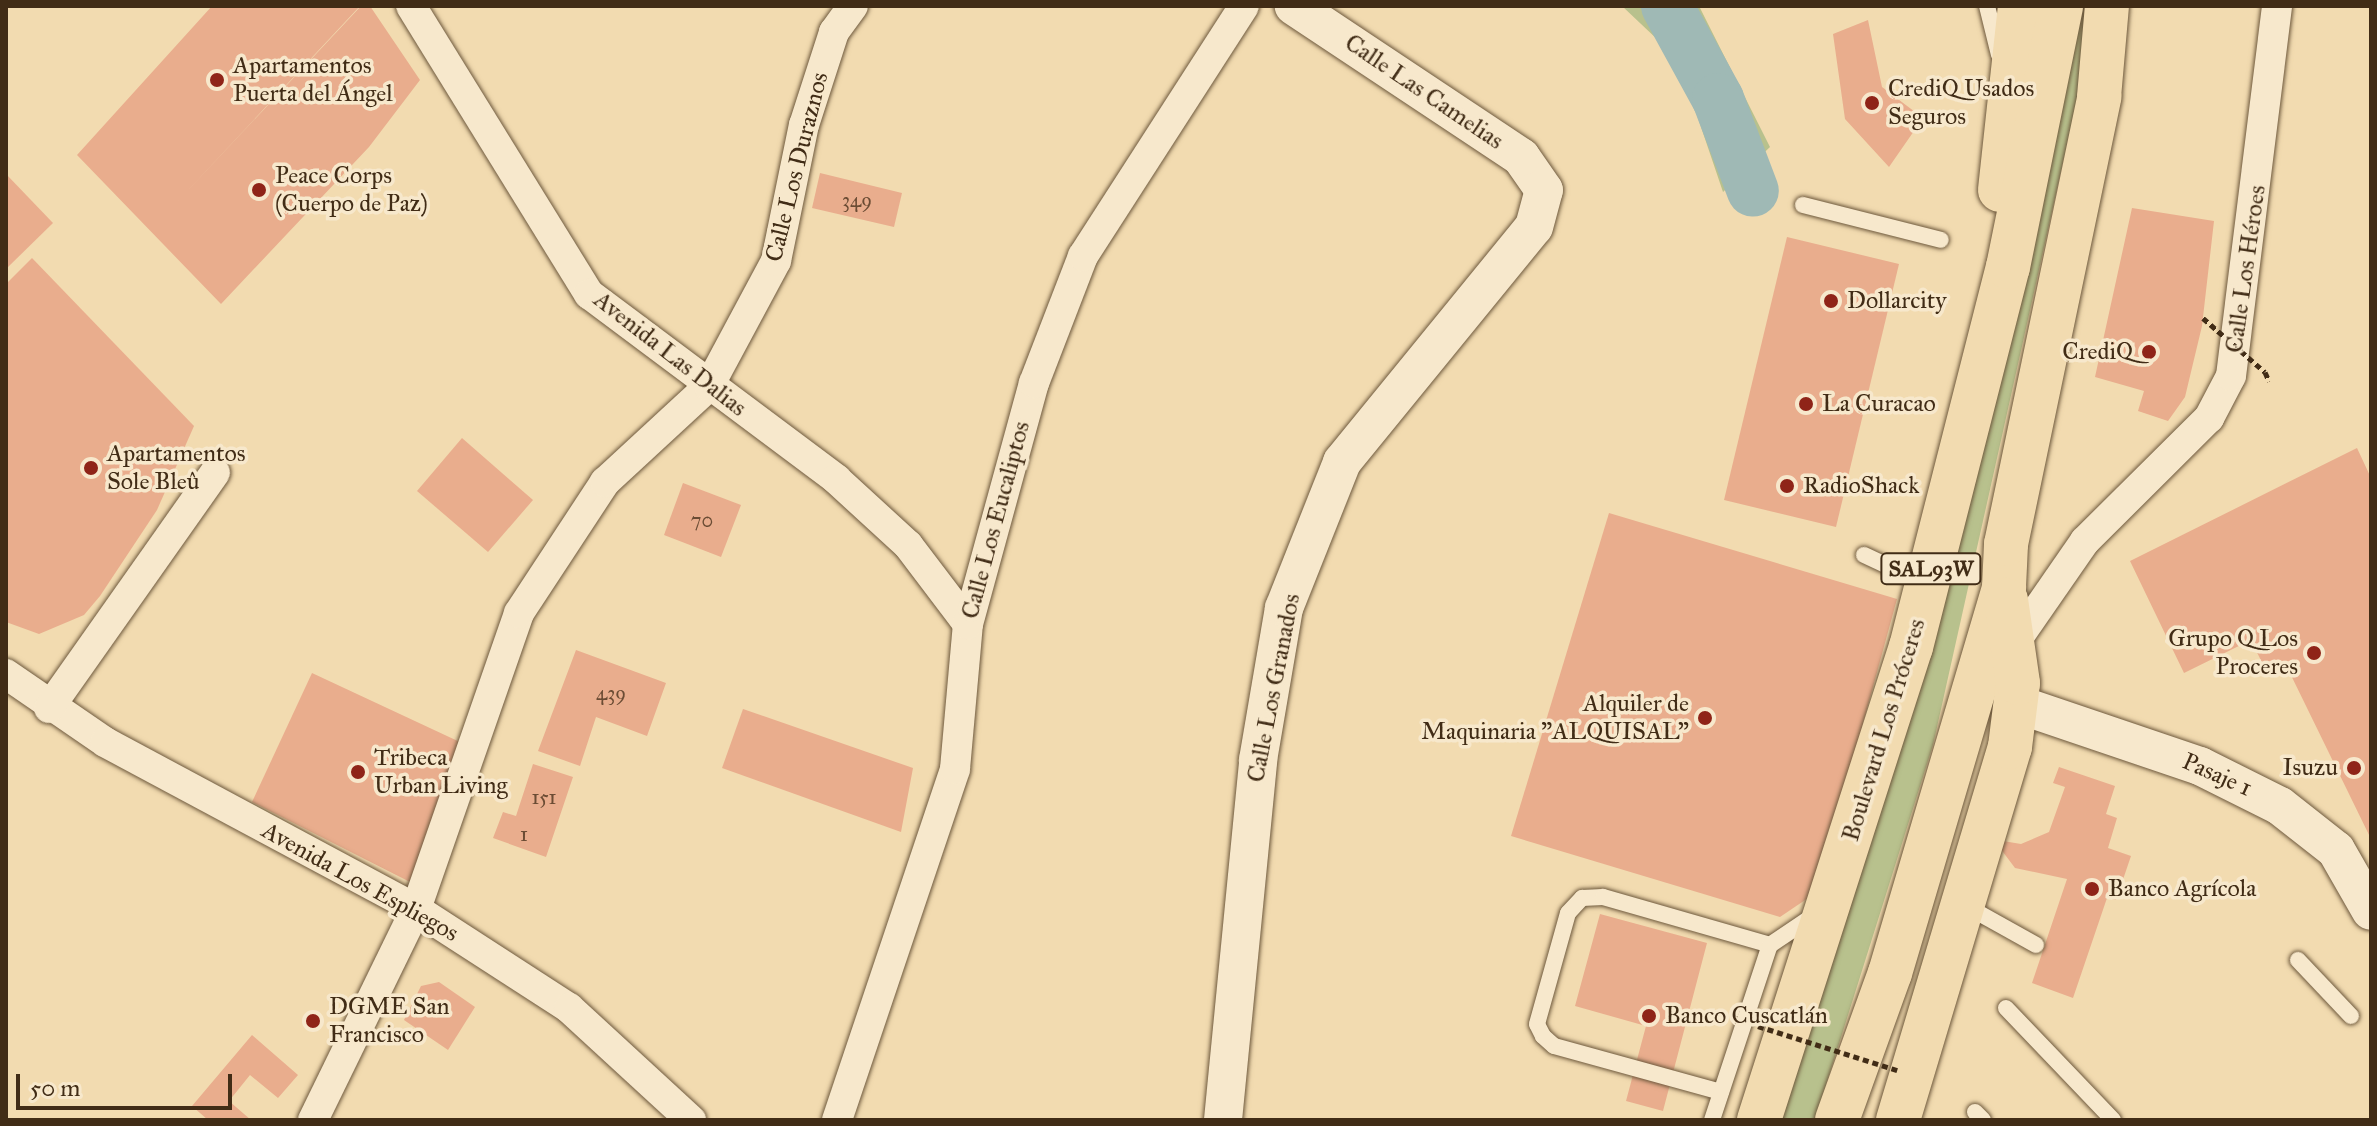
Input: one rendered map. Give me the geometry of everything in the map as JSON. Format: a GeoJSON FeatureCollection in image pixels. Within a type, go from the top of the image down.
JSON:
{"type":"FeatureCollection","features":[{"type":"Feature","properties":{"kind":"highway"},"geometry":{"type":"LineString","coordinates":[[1963,454],[2020,6]]}},
{"type":"Feature","properties":{"kind":"highway","name":"Boulevard Los Próceres"},"geometry":{"type":"LineString","coordinates":[[1759,1120],[1831,904],[1963,454],[2061,6]]}},
{"type":"Feature","properties":{"kind":"highway","name":"SAL93W"},"geometry":{"type":"LineString","coordinates":[[1837,1120],[1890,973],[2004,587],[2009,529],[2099,97],[2107,6]]}},
{"type":"Feature","properties":{"kind":"highway"},"geometry":{"type":"LineString","coordinates":[[2099,97],[2124,6]]}},
{"type":"Feature","properties":{"kind":"highway"},"geometry":{"type":"LineString","coordinates":[[1898,1120],[1965,905],[2017,704],[2013,645],[2004,587]]}},
{"type":"Feature","properties":{"kind":"street","name":"Avenida Las Dalias"},"geometry":{"type":"LineString","coordinates":[[411,6],[589,294],[836,479],[932,575],[968,624]]}},
{"type":"Feature","properties":{"kind":"street","name":"Calle Los Duraznos"},"geometry":{"type":"LineString","coordinates":[[313,1120],[416,909],[519,613],[605,482],[709,386],[776,261],[804,125],[834,32],[853,6]]}},
{"type":"Feature","properties":{"kind":"street","name":"Calle Los Eucaliptos"},"geometry":{"type":"LineString","coordinates":[[837,1120],[955,769],[968,624],[980,563],[1034,383],[1083,256],[1244,6]]}},
{"type":"Feature","properties":{"kind":"street","name":"Calle Las Camelias"},"geometry":{"type":"LineString","coordinates":[[1294,6],[1521,157],[1544,190]]}},
{"type":"Feature","properties":{"kind":"street","name":"Calle Los Héroes"},"geometry":{"type":"LineString","coordinates":[[2013,645],[2085,541],[2209,418],[2231,376],[2277,6]]}},
{"type":"Feature","properties":{"kind":"street","name":"Calle Los Granados"},"geometry":{"type":"LineString","coordinates":[[1223,1120],[1258,760],[1284,608],[1342,462],[1534,227],[1544,190]]}},
{"type":"Feature","properties":{"kind":"street"},"geometry":{"type":"LineString","coordinates":[[49,708],[215,473]]}},
{"type":"Feature","properties":{"kind":"street"},"geometry":{"type":"LineString","coordinates":[[932,575],[980,563]]}},
{"type":"Feature","properties":{"kind":"street","name":"Avenida Los Espliegos"},"geometry":{"type":"LineString","coordinates":[[6,674],[49,708],[416,909],[569,1008],[691,1120]]}},
{"type":"Feature","properties":{"kind":"street","name":"Pasaje 1"},"geometry":{"type":"LineString","coordinates":[[2017,704],[2200,766],[2280,806],[2336,850],[2371,911]]}},
{"type":"Feature","properties":{"kind":"lane"},"geometry":{"type":"LineString","coordinates":[[1987,6],[2008,93]]}},
{"type":"Feature","properties":{"kind":"lane"},"geometry":{"type":"LineString","coordinates":[[1803,205],[1941,240]]}},
{"type":"Feature","properties":{"kind":"lane"},"geometry":{"type":"LineString","coordinates":[[1864,555],[1927,584]]}},
{"type":"Feature","properties":{"kind":"lane"},"geometry":{"type":"LineString","coordinates":[[1721,1092],[1554,1046],[1543,1036],[1537,1024],[1568,913],[1582,898],[1603,897],[1770,945]]}},
{"type":"Feature","properties":{"kind":"lane"},"geometry":{"type":"LineString","coordinates":[[1712,1120],[1770,945],[1831,904]]}},
{"type":"Feature","properties":{"kind":"lane"},"geometry":{"type":"LineString","coordinates":[[1965,905],[2036,945]]}},
{"type":"Feature","properties":{"kind":"lane"},"geometry":{"type":"LineString","coordinates":[[2298,960],[2351,1016]]}},
{"type":"Feature","properties":{"kind":"lane"},"geometry":{"type":"LineString","coordinates":[[2006,1008],[2113,1120]]}},
{"type":"Feature","properties":{"kind":"path"},"geometry":{"type":"LineString","coordinates":[[2203,318],[2265,372],[2269,381]]}},
{"type":"Feature","properties":{"kind":"path"},"geometry":{"type":"LineString","coordinates":[[1758,1026],[1897,1070]]}},
{"type":"Feature","properties":{"kind":"green space"},"geometry":{"type":"Polygon","coordinates":[[[1622,6],[1699,6],[1770,147],[1723,192],[1678,59],[1622,6]]]}},
{"type":"Feature","properties":{"kind":"green space"},"geometry":{"type":"Polygon","coordinates":[[[2073,6],[2091,6],[2078,95],[1933,745],[1815,1120],[1780,1120],[1888,784],[2073,6]]]}},
{"type":"Feature","properties":{"kind":"building"},"geometry":{"type":"Polygon","coordinates":[[[212,6],[360,6],[177,202],[361,6],[370,6],[420,80],[369,147],[221,304],[77,155],[212,6]]]}},
{"type":"Feature","properties":{"kind":"building","name":"CrediQ Usados Seguros"},"geometry":{"type":"Polygon","coordinates":[[[1868,20],[1882,87],[1923,118],[1889,167],[1845,119],[1833,34],[1868,20]]]}},
{"type":"Feature","properties":{"kind":"building"},"geometry":{"type":"Polygon","coordinates":[[[820,173],[902,193],[894,227],[812,208],[820,173]]]}},
{"type":"Feature","properties":{"kind":"building"},"geometry":{"type":"Polygon","coordinates":[[[6,174],[53,223],[6,269],[6,174]]]}},
{"type":"Feature","properties":{"kind":"building"},"geometry":{"type":"Polygon","coordinates":[[[2132,208],[2214,221],[2202,326],[2185,397],[2168,421],[2138,411],[2144,391],[2095,377],[2132,208]]]}},
{"type":"Feature","properties":{"kind":"building"},"geometry":{"type":"Polygon","coordinates":[[[1787,237],[1899,264],[1836,527],[1724,500],[1787,237]]]}},
{"type":"Feature","properties":{"kind":"building","name":"Apartamentos Sole Bleû"},"geometry":{"type":"Polygon","coordinates":[[[32,258],[194,426],[157,510],[100,596],[84,615],[39,634],[6,622],[6,284],[32,258]]]}},
{"type":"Feature","properties":{"kind":"building"},"geometry":{"type":"Polygon","coordinates":[[[462,438],[533,500],[488,552],[417,491],[462,438]]]}},
{"type":"Feature","properties":{"kind":"building","name":"Grupo Q Los Proceres"},"geometry":{"type":"Polygon","coordinates":[[[2357,448],[2371,478],[2371,839],[2286,665],[2268,675],[2251,640],[2184,673],[2130,561],[2357,448]]]}},
{"type":"Feature","properties":{"kind":"building"},"geometry":{"type":"Polygon","coordinates":[[[683,483],[741,505],[721,557],[664,535],[683,483]]]}},
{"type":"Feature","properties":{"kind":"building","name":"Alquiler de Maquinaria \"ALQUISAL\""},"geometry":{"type":"Polygon","coordinates":[[[1609,513],[1897,599],[1817,892],[1780,917],[1511,836],[1609,513]]]}},
{"type":"Feature","properties":{"kind":"building"},"geometry":{"type":"Polygon","coordinates":[[[576,650],[666,683],[647,736],[596,717],[580,766],[538,751],[576,650]]]}},
{"type":"Feature","properties":{"kind":"building","name":"Tribeca Urban Living"},"geometry":{"type":"Polygon","coordinates":[[[312,673],[462,743],[410,882],[252,802],[312,673]]]}},
{"type":"Feature","properties":{"kind":"building"},"geometry":{"type":"Polygon","coordinates":[[[743,709],[913,768],[901,832],[722,768],[743,709]]]}},
{"type":"Feature","properties":{"kind":"building"},"geometry":{"type":"Polygon","coordinates":[[[533,764],[573,777],[546,857],[493,838],[503,812],[516,816],[533,764]]]}},
{"type":"Feature","properties":{"kind":"building","name":"Banco Agrícola"},"geometry":{"type":"Polygon","coordinates":[[[2059,767],[2115,786],[2106,814],[2117,818],[2108,848],[2131,856],[2116,900],[2107,898],[2073,998],[2032,983],[2067,879],[2015,868],[2000,848],[2003,841],[2021,844],[2049,832],[2065,787],[2053,783],[2059,767]]]}},
{"type":"Feature","properties":{"kind":"building","name":"Banco Cuscatlán"},"geometry":{"type":"Polygon","coordinates":[[[1600,914],[1707,943],[1663,1111],[1626,1101],[1646,1026],[1575,1006],[1600,914]]]}},
{"type":"Feature","properties":{"kind":"building"},"geometry":{"type":"Polygon","coordinates":[[[439,982],[475,1007],[448,1050],[404,1020],[421,986],[439,982]]]}},
{"type":"Feature","properties":{"kind":"building"},"geometry":{"type":"Polygon","coordinates":[[[252,1035],[298,1075],[278,1098],[250,1075],[229,1101],[251,1120],[208,1120],[192,1106],[252,1035]]]}},
{"type":"Feature","properties":{"kind":"waterway"},"geometry":{"type":"LineString","coordinates":[[1667,6],[1718,99],[1753,191]]}},
{"type":"Feature","properties":{"kind":"place","name":"Apartamentos Puerta del Ángel"},"geometry":{"type":"Point","coordinates":[217,80]}},
{"type":"Feature","properties":{"kind":"place","name":"CrediQ Usados Seguros"},"geometry":{"type":"Point","coordinates":[1872,103]}},
{"type":"Feature","properties":{"kind":"place","name":"Peace Corps (Cuerpo de Paz)"},"geometry":{"type":"Point","coordinates":[259,190]}},
{"type":"Feature","properties":{"kind":"place","name":"Dollarcity"},"geometry":{"type":"Point","coordinates":[1831,301]}},
{"type":"Feature","properties":{"kind":"place","name":"CrediQ"},"geometry":{"type":"Point","coordinates":[2149,352]}},
{"type":"Feature","properties":{"kind":"place","name":"La Curacao"},"geometry":{"type":"Point","coordinates":[1806,404]}},
{"type":"Feature","properties":{"kind":"place","name":"Apartamentos Sole Bleû"},"geometry":{"type":"Point","coordinates":[91,468]}},
{"type":"Feature","properties":{"kind":"place","name":"RadioShack"},"geometry":{"type":"Point","coordinates":[1787,486]}},
{"type":"Feature","properties":{"kind":"place","name":"Grupo Q Los Proceres"},"geometry":{"type":"Point","coordinates":[2314,653]}},
{"type":"Feature","properties":{"kind":"place","name":"Alquiler de Maquinaria \"ALQUISAL\""},"geometry":{"type":"Point","coordinates":[1705,718]}},
{"type":"Feature","properties":{"kind":"place","name":"Isuzu"},"geometry":{"type":"Point","coordinates":[2354,768]}},
{"type":"Feature","properties":{"kind":"place","name":"Tribeca Urban Living"},"geometry":{"type":"Point","coordinates":[358,772]}},
{"type":"Feature","properties":{"kind":"place","name":"Banco Agrícola"},"geometry":{"type":"Point","coordinates":[2092,889]}},
{"type":"Feature","properties":{"kind":"place","name":"Banco Cuscatlán"},"geometry":{"type":"Point","coordinates":[1649,1016]}},
{"type":"Feature","properties":{"kind":"place","name":"DGME San Francisco"},"geometry":{"type":"Point","coordinates":[313,1021]}}]}
